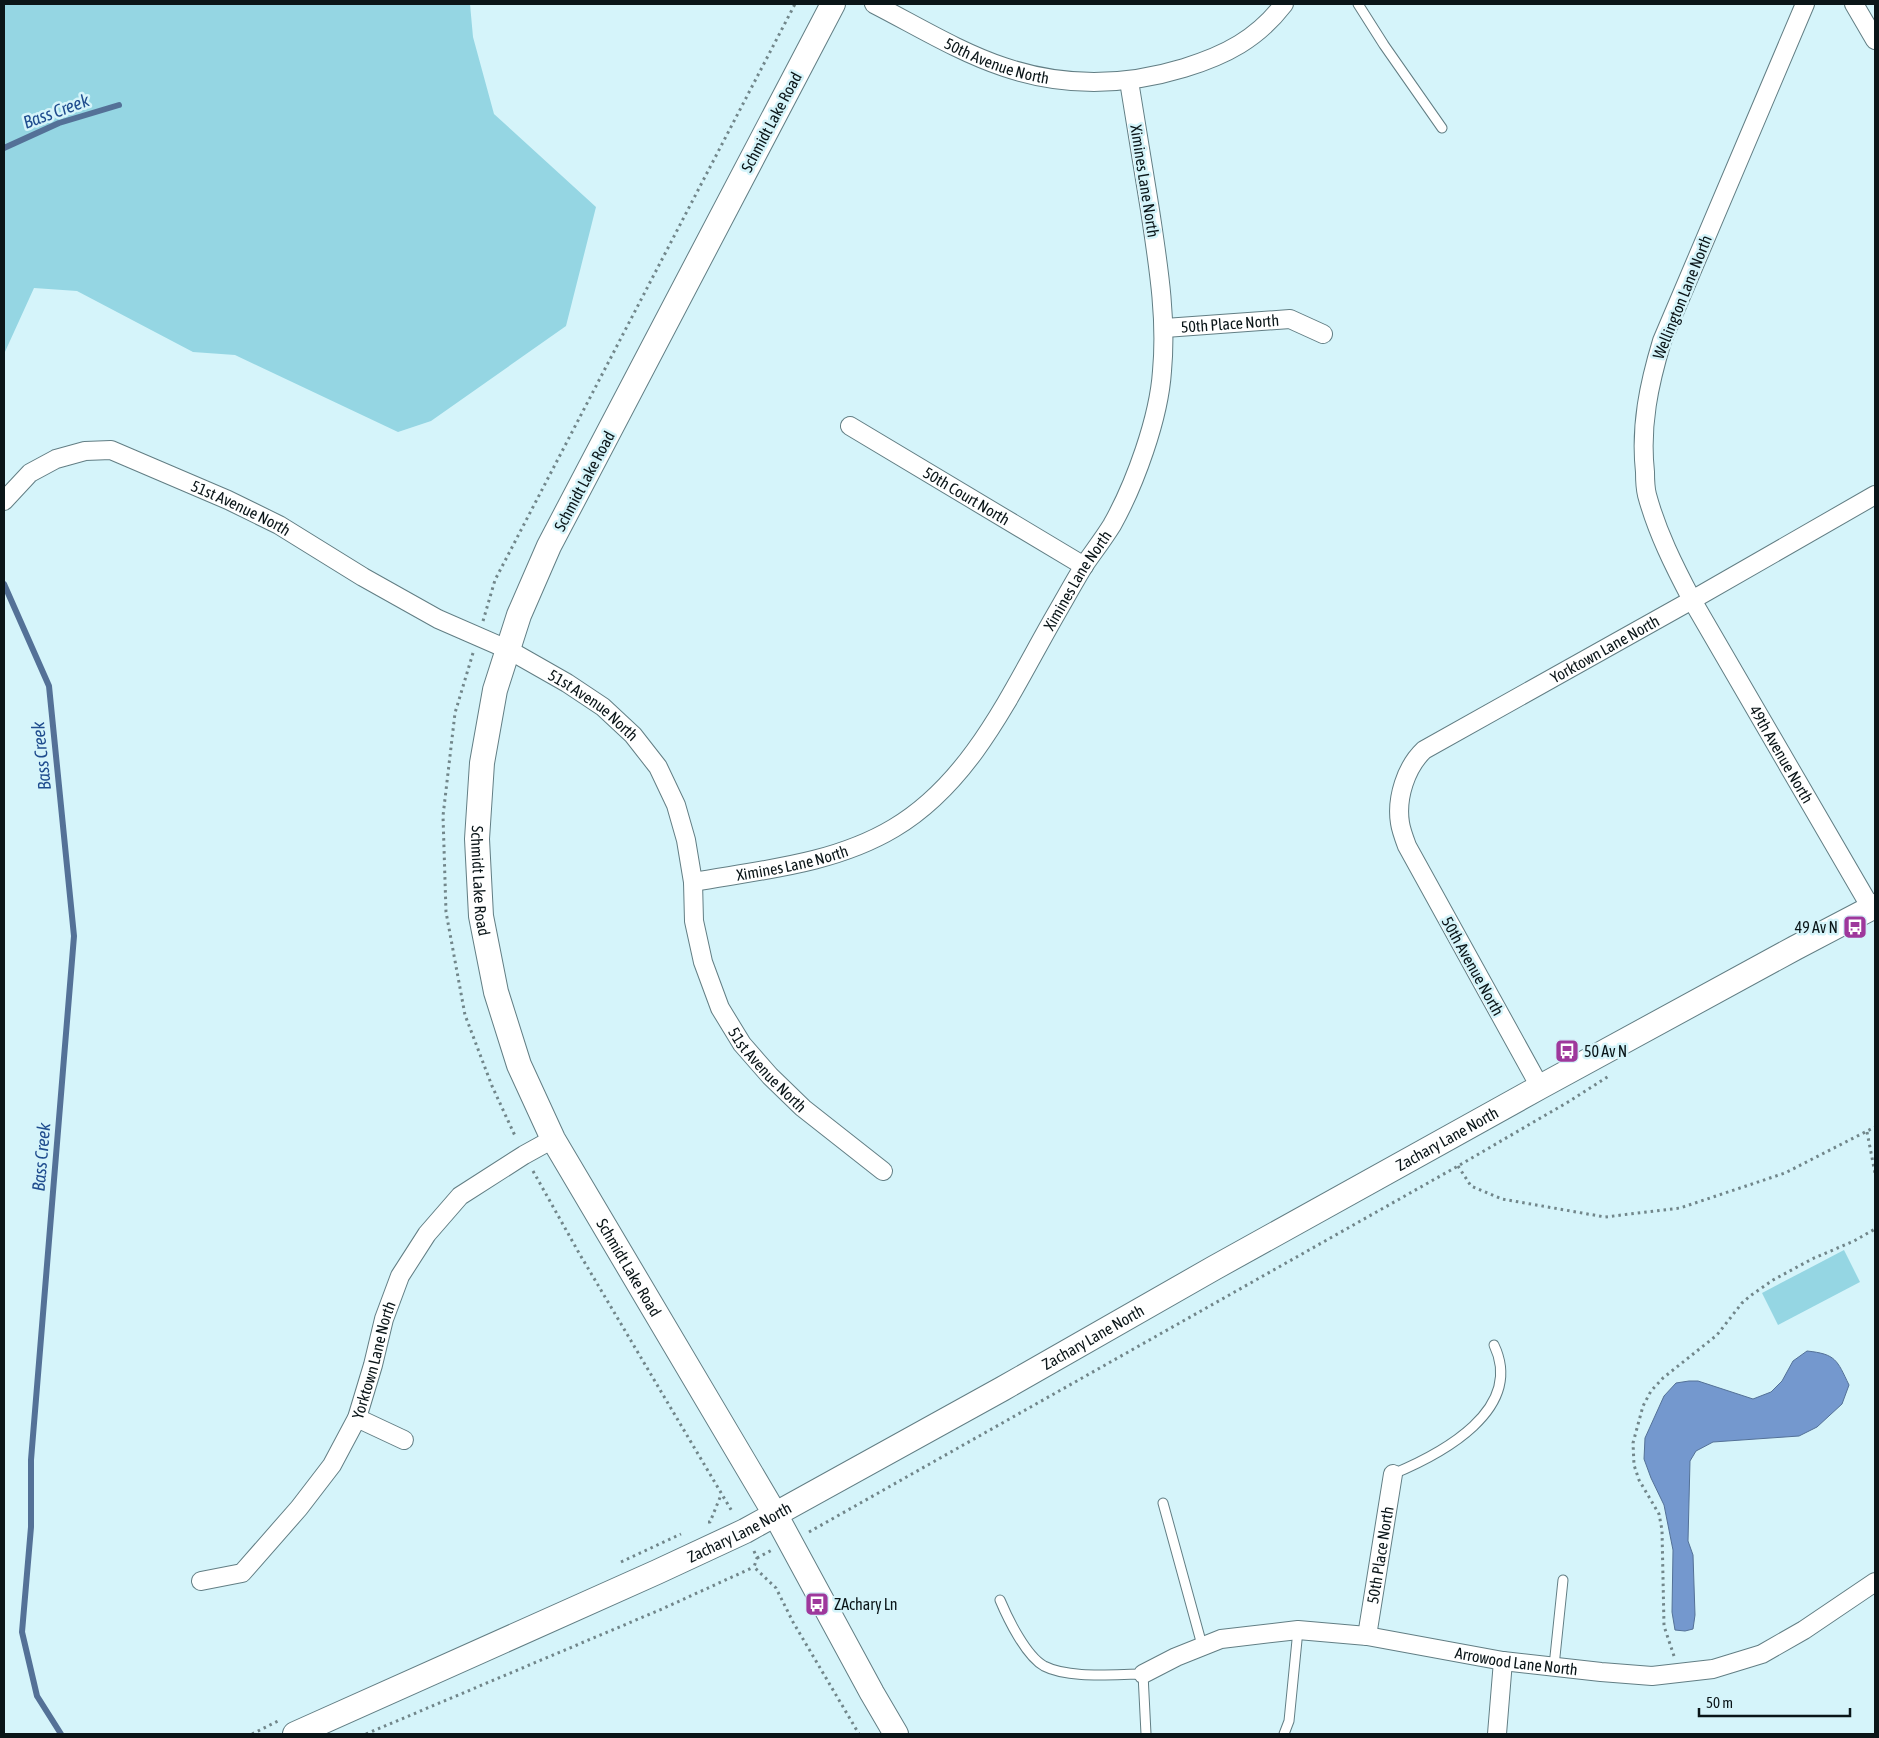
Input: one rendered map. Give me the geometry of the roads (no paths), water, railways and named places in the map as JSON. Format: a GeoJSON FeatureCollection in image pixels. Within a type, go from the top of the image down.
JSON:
{"type":"FeatureCollection","features":[{"type":"Feature","properties":{"kind":"street","name":"Schmidt Lake Road"},"geometry":{"type":"LineString","coordinates":[[833,4],[549,546],[519,615],[495,690],[482,763],[477,839],[481,916],[496,992],[516,1056],[553,1139],[775,1514],[896,1734]]}},
{"type":"Feature","properties":{"kind":"street","name":"50th Avenue North"},"geometry":{"type":"LineString","coordinates":[[874,4],[963,50],[1004,67],[1047,79],[1088,82],[1129,81],[1169,73],[1206,61],[1243,44],[1273,19],[1284,4]]}},
{"type":"Feature","properties":{"kind":"street","name":"Wellington Lane North"},"geometry":{"type":"LineString","coordinates":[[1692,600],[1658,530],[1647,493],[1643,454],[1644,417],[1650,378],[1662,341],[1805,4]]}},
{"type":"Feature","properties":{"kind":"street"},"geometry":{"type":"LineString","coordinates":[[1854,4],[1875,40]]}},
{"type":"Feature","properties":{"kind":"street","name":"Ximines Lane North"},"geometry":{"type":"LineString","coordinates":[[693,882],[815,859],[857,847],[895,828],[930,802],[960,771],[985,736],[1084,566],[1112,524],[1135,476],[1151,427],[1162,375],[1165,328],[1159,269],[1129,81]]}},
{"type":"Feature","properties":{"kind":"street","name":"50th Place North"},"geometry":{"type":"LineString","coordinates":[[1165,328],[1290,319],[1323,334]]}},
{"type":"Feature","properties":{"kind":"street","name":"50th Court North"},"geometry":{"type":"LineString","coordinates":[[850,426],[1084,566]]}},
{"type":"Feature","properties":{"kind":"street","name":"51st Avenue North"},"geometry":{"type":"LineString","coordinates":[[4,501],[30,473],[56,459],[85,451],[111,450],[228,500],[279,525],[363,577],[438,619],[509,650],[567,683],[603,707],[633,735],[658,767],[676,805],[686,840],[693,882],[694,921],[704,962],[720,1008],[742,1044],[770,1076],[803,1108],[883,1170]]}},
{"type":"Feature","properties":{"kind":"street","name":"Yorktown Lane North"},"geometry":{"type":"LineString","coordinates":[[1407,846],[1400,822],[1400,798],[1406,776],[1415,759],[1424,750],[1875,495]]}},
{"type":"Feature","properties":{"kind":"street","name":"49th Avenue North"},"geometry":{"type":"LineString","coordinates":[[1692,600],[1873,907]]}},
{"type":"Feature","properties":{"kind":"street","name":"50th Avenue North"},"geometry":{"type":"LineString","coordinates":[[1407,846],[1540,1087]]}},
{"type":"Feature","properties":{"kind":"street","name":"Zachary Lane North"},"geometry":{"type":"LineString","coordinates":[[295,1734],[744,1531],[1002,1389],[1540,1087],[1873,907]]}},
{"type":"Feature","properties":{"kind":"street","name":"Yorktown Lane North"},"geometry":{"type":"LineString","coordinates":[[201,1581],[242,1573],[299,1508],[332,1465],[357,1418],[384,1319],[400,1276],[427,1234],[460,1196],[524,1155],[553,1139]]}},
{"type":"Feature","properties":{"kind":"street"},"geometry":{"type":"LineString","coordinates":[[357,1418],[404,1440]]}},
{"type":"Feature","properties":{"kind":"street","name":"50th Place North"},"geometry":{"type":"LineString","coordinates":[[1366,1636],[1393,1474]]}},
{"type":"Feature","properties":{"kind":"street","name":"Arrowood Lane North"},"geometry":{"type":"LineString","coordinates":[[1143,1674],[1202,1645],[1221,1639],[1298,1630],[1366,1636],[1504,1661],[1652,1676],[1675,1674],[1713,1669],[1762,1654],[1804,1630],[1875,1582]]}},
{"type":"Feature","properties":{"kind":"street"},"geometry":{"type":"LineString","coordinates":[[1497,1734],[1504,1661]]}},
{"type":"Feature","properties":{"kind":"lane"},"geometry":{"type":"LineString","coordinates":[[1358,4],[1442,128]]}},
{"type":"Feature","properties":{"kind":"lane"},"geometry":{"type":"LineString","coordinates":[[1393,1474],[1423,1461],[1454,1441],[1472,1427],[1487,1411],[1498,1390],[1501,1372],[1499,1355],[1494,1345]]}},
{"type":"Feature","properties":{"kind":"lane"},"geometry":{"type":"LineString","coordinates":[[1163,1503],[1202,1645]]}},
{"type":"Feature","properties":{"kind":"lane"},"geometry":{"type":"LineString","coordinates":[[1554,1666],[1563,1580]]}},
{"type":"Feature","properties":{"kind":"lane"},"geometry":{"type":"LineString","coordinates":[[1000,1600],[1018,1635],[1033,1656],[1043,1665],[1064,1674],[1143,1674],[1146,1734]]}},
{"type":"Feature","properties":{"kind":"lane"},"geometry":{"type":"LineString","coordinates":[[1284,1734],[1289,1721],[1298,1630]]}},
{"type":"Feature","properties":{"kind":"waterway","name":"Bass Creek"},"geometry":{"type":"LineString","coordinates":[[4,148],[59,123],[119,105]]}},
{"type":"Feature","properties":{"kind":"waterway","name":"Bass Creek"},"geometry":{"type":"LineString","coordinates":[[4,584],[49,686],[74,936],[31,1460],[31,1527],[22,1632],[37,1696],[61,1734]]}},
{"type":"Feature","properties":{"kind":"place","name":"49 Av N"},"geometry":{"type":"Point","coordinates":[1855,927]}},
{"type":"Feature","properties":{"kind":"place","name":"50 Av N"},"geometry":{"type":"Point","coordinates":[1567,1051]}},
{"type":"Feature","properties":{"kind":"place","name":"ZAchary Ln"},"geometry":{"type":"Point","coordinates":[817,1604]}}]}
